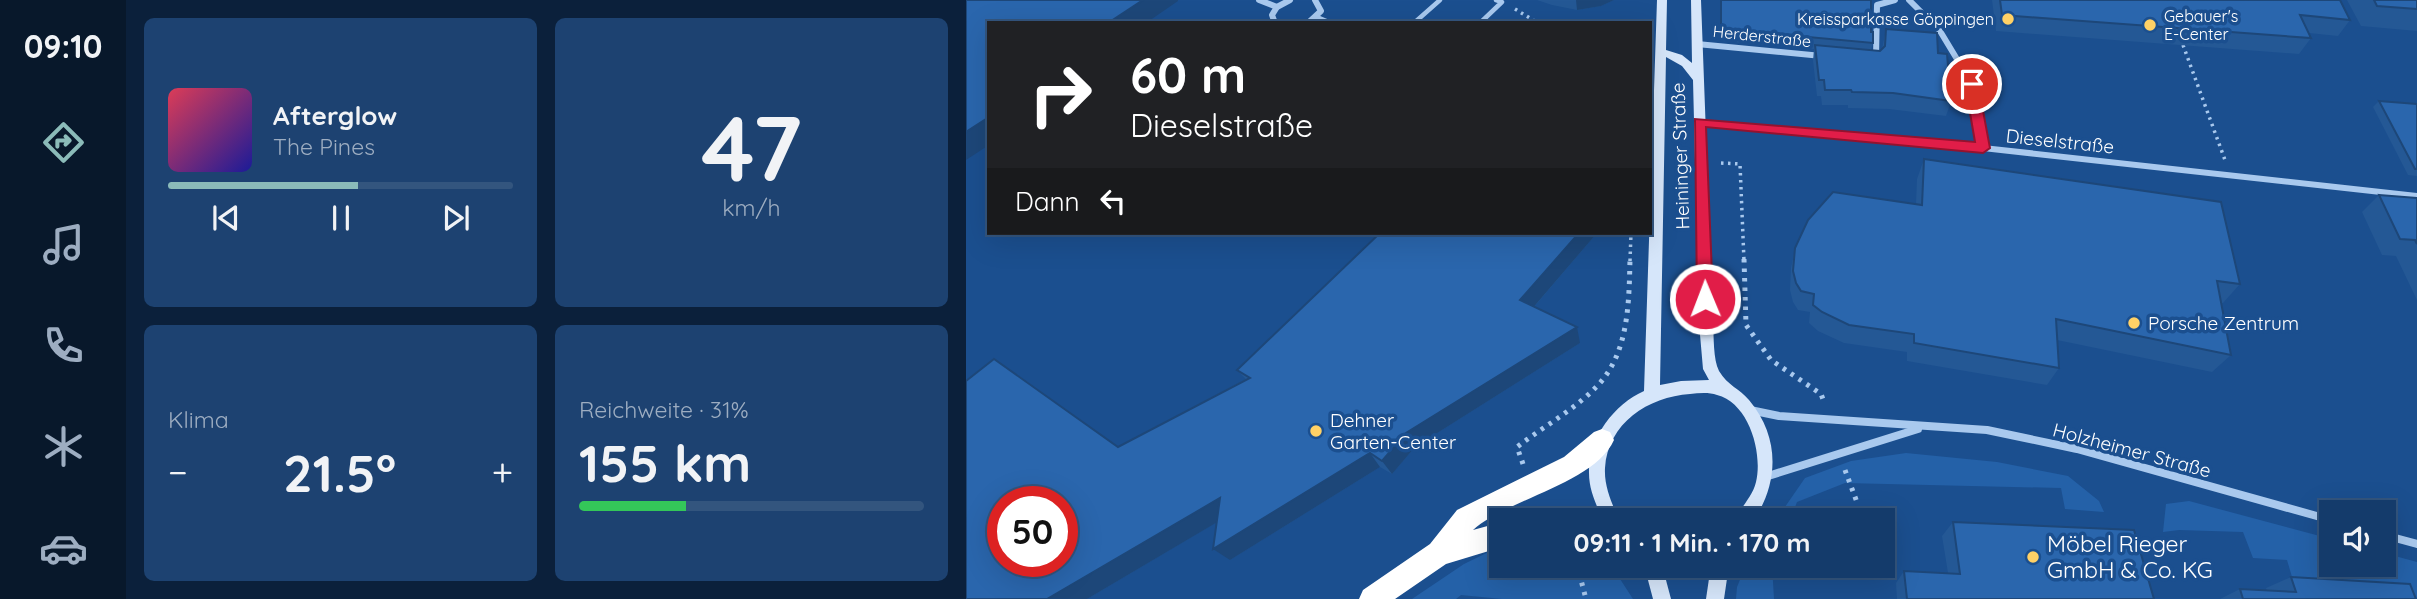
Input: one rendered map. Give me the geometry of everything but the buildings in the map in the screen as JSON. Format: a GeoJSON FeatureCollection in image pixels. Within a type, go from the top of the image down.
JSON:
{"type":"FeatureCollection","features":[{"type":"Feature","properties":{"kind":"highway"},"geometry":{"type":"LineString","coordinates":[[1372,599],[1438,553],[1466,519],[1572,465],[1602,440]]}},
{"type":"Feature","properties":{"kind":"highway"},"geometry":{"type":"LineString","coordinates":[[1438,553],[1489,538]]}},
{"type":"Feature","properties":{"kind":"main road","name":"Heininger Straße"},"geometry":{"type":"LineString","coordinates":[[1652,394],[1655,53],[1662,0]]}},
{"type":"Feature","properties":{"kind":"main road","name":"Heininger Straße"},"geometry":{"type":"LineString","coordinates":[[1696,0],[1706,323],[1710,369],[1723,389]]}},
{"type":"Feature","properties":{"kind":"main road"},"geometry":{"type":"LineString","coordinates":[[1655,53],[1674,55],[1689,63],[1698,79]]}},
{"type":"Feature","properties":{"kind":"main road"},"geometry":{"type":"LineString","coordinates":[[1606,508],[1599,490],[1597,474],[1602,440],[1621,415],[1652,394],[1668,389],[1723,389],[1747,409],[1757,426],[1765,477],[1753,508]]}},
{"type":"Feature","properties":{"kind":"main road"},"geometry":{"type":"LineString","coordinates":[[1656,578],[1662,599]]}},
{"type":"Feature","properties":{"kind":"main road"},"geometry":{"type":"LineString","coordinates":[[1715,599],[1718,578]]}},
{"type":"Feature","properties":{"kind":"street"},"geometry":{"type":"LineString","coordinates":[[1259,0],[1277,7]]}},
{"type":"Feature","properties":{"kind":"street"},"geometry":{"type":"LineString","coordinates":[[1274,21],[1272,15],[1277,7],[1290,0]]}},
{"type":"Feature","properties":{"kind":"street"},"geometry":{"type":"LineString","coordinates":[[1311,21],[1321,11],[1315,0]]}},
{"type":"Feature","properties":{"kind":"street"},"geometry":{"type":"LineString","coordinates":[[1862,60],[1876,61],[1877,5],[1895,0]]}},
{"type":"Feature","properties":{"kind":"street"},"geometry":{"type":"LineString","coordinates":[[1909,0],[1940,31],[1972,84],[1983,148]]}},
{"type":"Feature","properties":{"kind":"street","name":"Herderstraße"},"geometry":{"type":"LineString","coordinates":[[1697,44],[1835,57]]}},
{"type":"Feature","properties":{"kind":"street","name":"Dieselstraße"},"geometry":{"type":"LineString","coordinates":[[1699,122],[1983,148],[2417,196]]}},
{"type":"Feature","properties":{"kind":"street","name":"Holzheimer Straße"},"geometry":{"type":"LineString","coordinates":[[1747,409],[1779,416],[1921,428],[1987,430],[2077,449],[2319,517]]}},
{"type":"Feature","properties":{"kind":"street","name":"Holzheimer Straße"},"geometry":{"type":"LineString","coordinates":[[1765,477],[1921,428]]}},
{"type":"Feature","properties":{"kind":"street"},"geometry":{"type":"LineString","coordinates":[[2396,538],[2417,544]]}},
{"type":"Feature","properties":{"kind":"lane"},"geometry":{"type":"LineString","coordinates":[[1416,21],[1440,0]]}},
{"type":"Feature","properties":{"kind":"lane"},"geometry":{"type":"LineString","coordinates":[[1482,21],[1502,2],[1496,0]]}},
{"type":"Feature","properties":{"kind":"lane"},"geometry":{"type":"LineString","coordinates":[[1317,17],[1326,21]]}},
{"type":"Feature","properties":{"kind":"path"},"geometry":{"type":"LineString","coordinates":[[1502,2],[1535,21]]}},
{"type":"Feature","properties":{"kind":"path"},"geometry":{"type":"LineString","coordinates":[[2183,45],[2231,176]]}},
{"type":"Feature","properties":{"kind":"path"},"geometry":{"type":"LineString","coordinates":[[1740,164],[1746,325],[1771,360],[1821,394],[1828,419]]}},
{"type":"Feature","properties":{"kind":"path"},"geometry":{"type":"LineString","coordinates":[[1531,488],[1517,447],[1600,383],[1613,365],[1622,340],[1627,305],[1631,235]]}},
{"type":"Feature","properties":{"kind":"path"},"geometry":{"type":"LineString","coordinates":[[1838,453],[1858,505]]}},
{"type":"Feature","properties":{"kind":"path"},"geometry":{"type":"LineString","coordinates":[[1578,578],[1586,599]]}},
{"type":"Feature","properties":{"kind":"shaded area"},"geometry":{"type":"Polygon","coordinates":[[[1906,453],[1997,462],[2068,476],[2099,501],[2104,512],[2065,509],[2061,488],[1845,483],[1797,502],[1795,508],[1784,508],[1805,478],[1851,461],[1906,453]]]}},
{"type":"Feature","properties":{"kind":"shaded area"},"geometry":{"type":"Polygon","coordinates":[[[2189,501],[2319,536],[2319,577],[2396,577],[2396,556],[2417,562],[2417,599],[2384,599],[2295,587],[2287,560],[2253,558],[2243,532],[2163,532],[2166,504],[2189,501]]]}},
{"type":"Feature","properties":{"kind":"shaded area"},"geometry":{"type":"Polygon","coordinates":[[[1489,552],[1489,578],[1619,578],[1633,599],[1502,599],[1461,595],[1456,599],[1412,599],[1464,564],[1489,552]]]}},
{"type":"Feature","properties":{"kind":"shaded area"},"geometry":{"type":"Polygon","coordinates":[[[1741,578],[1773,578],[1774,599],[1736,599],[1741,578]]]}},
{"type":"Feature","properties":{"kind":"place","name":"Kreissparkasse Göppingen"},"geometry":{"type":"Point","coordinates":[2008,19]}},
{"type":"Feature","properties":{"kind":"place","name":"Gebauer's E-Center"},"geometry":{"type":"Point","coordinates":[2150,25]}},
{"type":"Feature","properties":{"kind":"place","name":"Porsche Zentrum"},"geometry":{"type":"Point","coordinates":[2134,323]}},
{"type":"Feature","properties":{"kind":"place","name":"Dehner Garten-Center"},"geometry":{"type":"Point","coordinates":[1316,431]}},
{"type":"Feature","properties":{"kind":"place","name":"Möbel Rieger GmbH & Co. KG"},"geometry":{"type":"Point","coordinates":[2033,557]}},
{"type":"Feature","properties":{"kind":"route"},"geometry":{"type":"LineString","coordinates":[[1705,299],[1699,122],[1983,148],[1972,84]]}}]}
